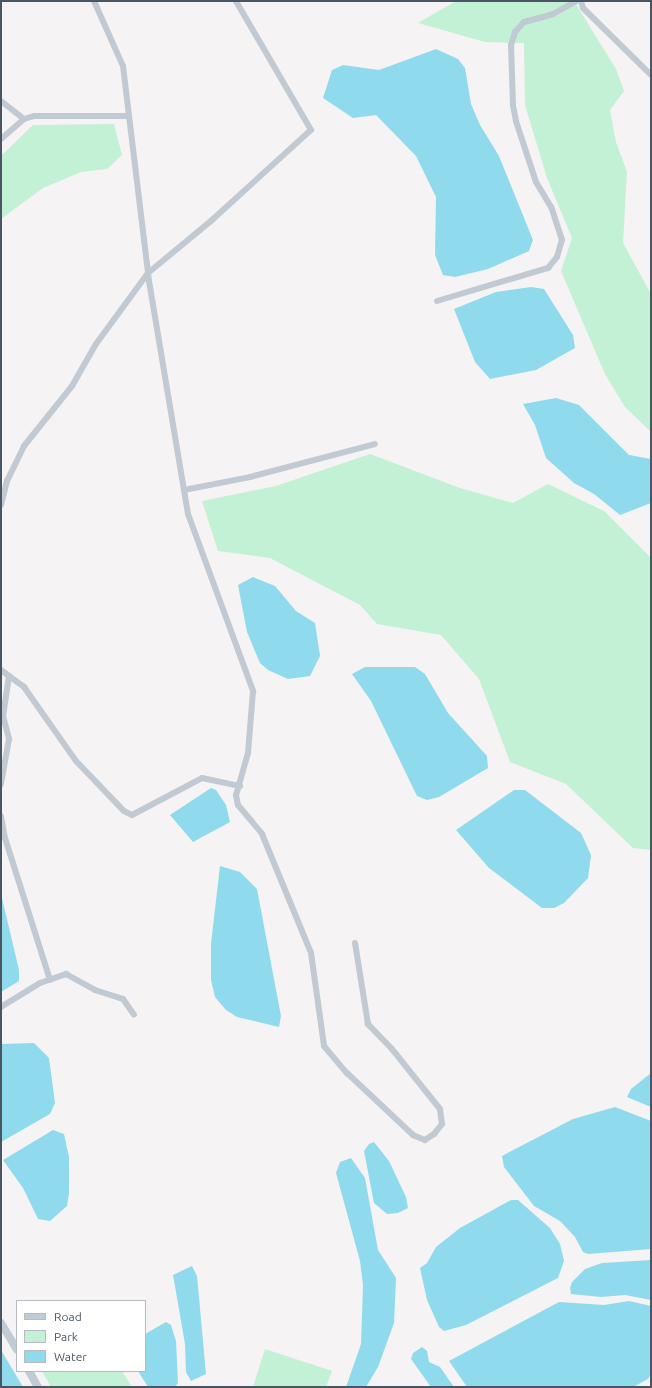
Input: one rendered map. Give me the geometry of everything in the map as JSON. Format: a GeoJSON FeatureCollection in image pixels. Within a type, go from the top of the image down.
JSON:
{"type":"FeatureCollection","features":[{"type":"Feature","properties":{"kind":"main road"},"geometry":{"type":"LineString","coordinates":[[1,1323],[16,1348]]}},
{"type":"Feature","properties":{"kind":"main road"},"geometry":{"type":"LineString","coordinates":[[30,1372],[38,1387]]}},
{"type":"Feature","properties":{"kind":"street"},"geometry":{"type":"LineString","coordinates":[[94,1],[123,66],[148,273],[188,514],[253,691],[248,753],[240,786],[236,795],[238,805],[262,834],[311,953],[324,1046],[347,1073],[413,1135],[425,1140],[434,1134],[442,1124],[440,1109],[392,1049],[368,1024],[356,943]]}},
{"type":"Feature","properties":{"kind":"street"},"geometry":{"type":"LineString","coordinates":[[1,505],[8,480],[24,446],[72,386],[96,344],[148,273],[212,220],[311,130],[236,1]]}},
{"type":"Feature","properties":{"kind":"street"},"geometry":{"type":"LineString","coordinates":[[437,301],[548,268],[557,257],[562,240],[551,206],[536,182],[516,122],[511,45],[515,32],[524,22],[553,14],[576,1]]}},
{"type":"Feature","properties":{"kind":"street"},"geometry":{"type":"LineString","coordinates":[[581,1],[583,8],[651,75]]}},
{"type":"Feature","properties":{"kind":"street"},"geometry":{"type":"LineString","coordinates":[[1,101],[24,119]]}},
{"type":"Feature","properties":{"kind":"street"},"geometry":{"type":"LineString","coordinates":[[1,139],[24,119],[34,116],[60,114],[129,116]]}},
{"type":"Feature","properties":{"kind":"street"},"geometry":{"type":"LineString","coordinates":[[184,490],[250,477],[374,444]]}},
{"type":"Feature","properties":{"kind":"street"},"geometry":{"type":"LineString","coordinates":[[1,670],[24,687],[76,761],[124,811],[132,815],[202,778],[240,786]]}},
{"type":"Feature","properties":{"kind":"street"},"geometry":{"type":"LineString","coordinates":[[1,784],[9,739],[3,716],[8,676]]}},
{"type":"Feature","properties":{"kind":"street"},"geometry":{"type":"LineString","coordinates":[[1,816],[5,838],[50,980]]}},
{"type":"Feature","properties":{"kind":"street"},"geometry":{"type":"LineString","coordinates":[[1,1007],[50,980],[66,974],[95,990],[123,999],[134,1015]]}},
{"type":"Feature","properties":{"kind":"green space"},"geometry":{"type":"Polygon","coordinates":[[[456,1],[578,1],[577,6],[616,69],[624,91],[610,110],[616,142],[627,172],[623,243],[651,294],[651,432],[625,407],[605,374],[561,271],[572,238],[547,178],[525,105],[524,43],[485,42],[418,23],[456,1]]]}},
{"type":"Feature","properties":{"kind":"green space"},"geometry":{"type":"Polygon","coordinates":[[[114,124],[122,155],[107,169],[81,172],[43,188],[1,219],[1,156],[33,125],[114,124]]]}},
{"type":"Feature","properties":{"kind":"green space"},"geometry":{"type":"Polygon","coordinates":[[[370,454],[460,488],[513,503],[548,484],[604,511],[651,558],[651,850],[633,848],[566,784],[510,762],[479,679],[441,635],[377,624],[360,605],[270,558],[218,551],[202,501],[276,486],[370,454]]]}},
{"type":"Feature","properties":{"kind":"green space"},"geometry":{"type":"Polygon","coordinates":[[[265,1349],[332,1371],[326,1387],[253,1387],[265,1349]]]}},
{"type":"Feature","properties":{"kind":"green space"},"geometry":{"type":"Polygon","coordinates":[[[43,1372],[123,1372],[132,1387],[51,1387],[43,1372]]]}},
{"type":"Feature","properties":{"kind":"water"},"geometry":{"type":"Polygon","coordinates":[[[436,49],[458,59],[465,68],[471,104],[480,125],[499,156],[533,240],[529,251],[488,269],[455,277],[443,275],[435,255],[436,197],[416,156],[376,115],[353,118],[323,98],[332,70],[343,65],[379,70],[436,49]]]}},
{"type":"Feature","properties":{"kind":"water"},"geometry":{"type":"Polygon","coordinates":[[[531,287],[544,289],[573,335],[575,348],[536,370],[490,379],[475,362],[454,309],[496,292],[531,287]]]}},
{"type":"Feature","properties":{"kind":"water"},"geometry":{"type":"Polygon","coordinates":[[[556,398],[579,405],[629,455],[651,459],[651,503],[620,515],[594,494],[574,483],[546,458],[535,425],[523,404],[556,398]]]}},
{"type":"Feature","properties":{"kind":"water"},"geometry":{"type":"Polygon","coordinates":[[[253,577],[275,586],[296,611],[315,623],[320,656],[310,676],[288,679],[268,670],[260,663],[247,632],[238,585],[253,577]]]}},
{"type":"Feature","properties":{"kind":"water"},"geometry":{"type":"Polygon","coordinates":[[[365,667],[415,667],[425,674],[448,713],[487,756],[488,768],[439,797],[427,800],[417,796],[371,701],[352,674],[365,667]]]}},
{"type":"Feature","properties":{"kind":"water"},"geometry":{"type":"Polygon","coordinates":[[[211,788],[216,790],[226,805],[230,822],[193,842],[170,815],[211,788]]]}},
{"type":"Feature","properties":{"kind":"water"},"geometry":{"type":"Polygon","coordinates":[[[514,790],[525,790],[581,833],[591,855],[588,878],[564,903],[554,908],[542,908],[489,868],[456,830],[514,790]]]}},
{"type":"Feature","properties":{"kind":"water"},"geometry":{"type":"Polygon","coordinates":[[[220,866],[240,872],[257,889],[281,1016],[279,1027],[237,1017],[226,1010],[215,997],[211,980],[211,944],[220,866]]]}},
{"type":"Feature","properties":{"kind":"water"},"geometry":{"type":"Polygon","coordinates":[[[1,894],[19,970],[19,981],[1,992],[1,894]]]}},
{"type":"Feature","properties":{"kind":"water"},"geometry":{"type":"Polygon","coordinates":[[[34,1043],[49,1058],[55,1103],[50,1114],[1,1142],[1,1044],[34,1043]]]}},
{"type":"Feature","properties":{"kind":"water"},"geometry":{"type":"Polygon","coordinates":[[[651,1073],[651,1107],[627,1097],[631,1089],[651,1073]]]}},
{"type":"Feature","properties":{"kind":"water"},"geometry":{"type":"Polygon","coordinates":[[[615,1107],[651,1121],[651,1249],[588,1254],[583,1252],[575,1237],[560,1221],[534,1206],[504,1167],[502,1156],[573,1119],[615,1107]]]}},
{"type":"Feature","properties":{"kind":"water"},"geometry":{"type":"Polygon","coordinates":[[[53,1130],[64,1134],[69,1157],[69,1193],[67,1206],[50,1221],[38,1219],[23,1188],[3,1160],[53,1130]]]}},
{"type":"Feature","properties":{"kind":"water"},"geometry":{"type":"Polygon","coordinates":[[[374,1142],[389,1161],[406,1197],[408,1208],[398,1213],[387,1214],[374,1203],[364,1151],[369,1144],[374,1142]]]}},
{"type":"Feature","properties":{"kind":"water"},"geometry":{"type":"Polygon","coordinates":[[[351,1158],[365,1178],[378,1250],[396,1278],[394,1323],[378,1367],[366,1387],[346,1387],[361,1344],[363,1285],[360,1261],[336,1173],[340,1162],[351,1158]]]}},
{"type":"Feature","properties":{"kind":"water"},"geometry":{"type":"Polygon","coordinates":[[[511,1200],[518,1200],[550,1228],[560,1244],[564,1261],[558,1278],[466,1325],[444,1331],[439,1327],[427,1300],[420,1268],[427,1263],[436,1247],[460,1228],[511,1200]]]}},
{"type":"Feature","properties":{"kind":"water"},"geometry":{"type":"Polygon","coordinates":[[[651,1260],[651,1300],[625,1295],[601,1297],[571,1294],[570,1288],[572,1282],[585,1269],[602,1263],[651,1260]]]}},
{"type":"Feature","properties":{"kind":"water"},"geometry":{"type":"Polygon","coordinates":[[[192,1266],[197,1276],[206,1374],[191,1381],[186,1372],[185,1344],[173,1275],[192,1266]]]}},
{"type":"Feature","properties":{"kind":"water"},"geometry":{"type":"Polygon","coordinates":[[[629,1301],[651,1306],[651,1374],[648,1379],[633,1387],[467,1387],[449,1361],[559,1302],[604,1305],[629,1301]]]}},
{"type":"Feature","properties":{"kind":"water"},"geometry":{"type":"Polygon","coordinates":[[[166,1322],[171,1325],[176,1341],[178,1383],[175,1387],[148,1387],[139,1372],[146,1372],[146,1333],[166,1322]]]}},
{"type":"Feature","properties":{"kind":"water"},"geometry":{"type":"Polygon","coordinates":[[[422,1347],[427,1351],[429,1362],[440,1367],[454,1387],[431,1387],[411,1359],[413,1353],[422,1347]]]}},
{"type":"Feature","properties":{"kind":"water"},"geometry":{"type":"Polygon","coordinates":[[[1,1350],[23,1387],[1,1387],[1,1350]]]}}]}
